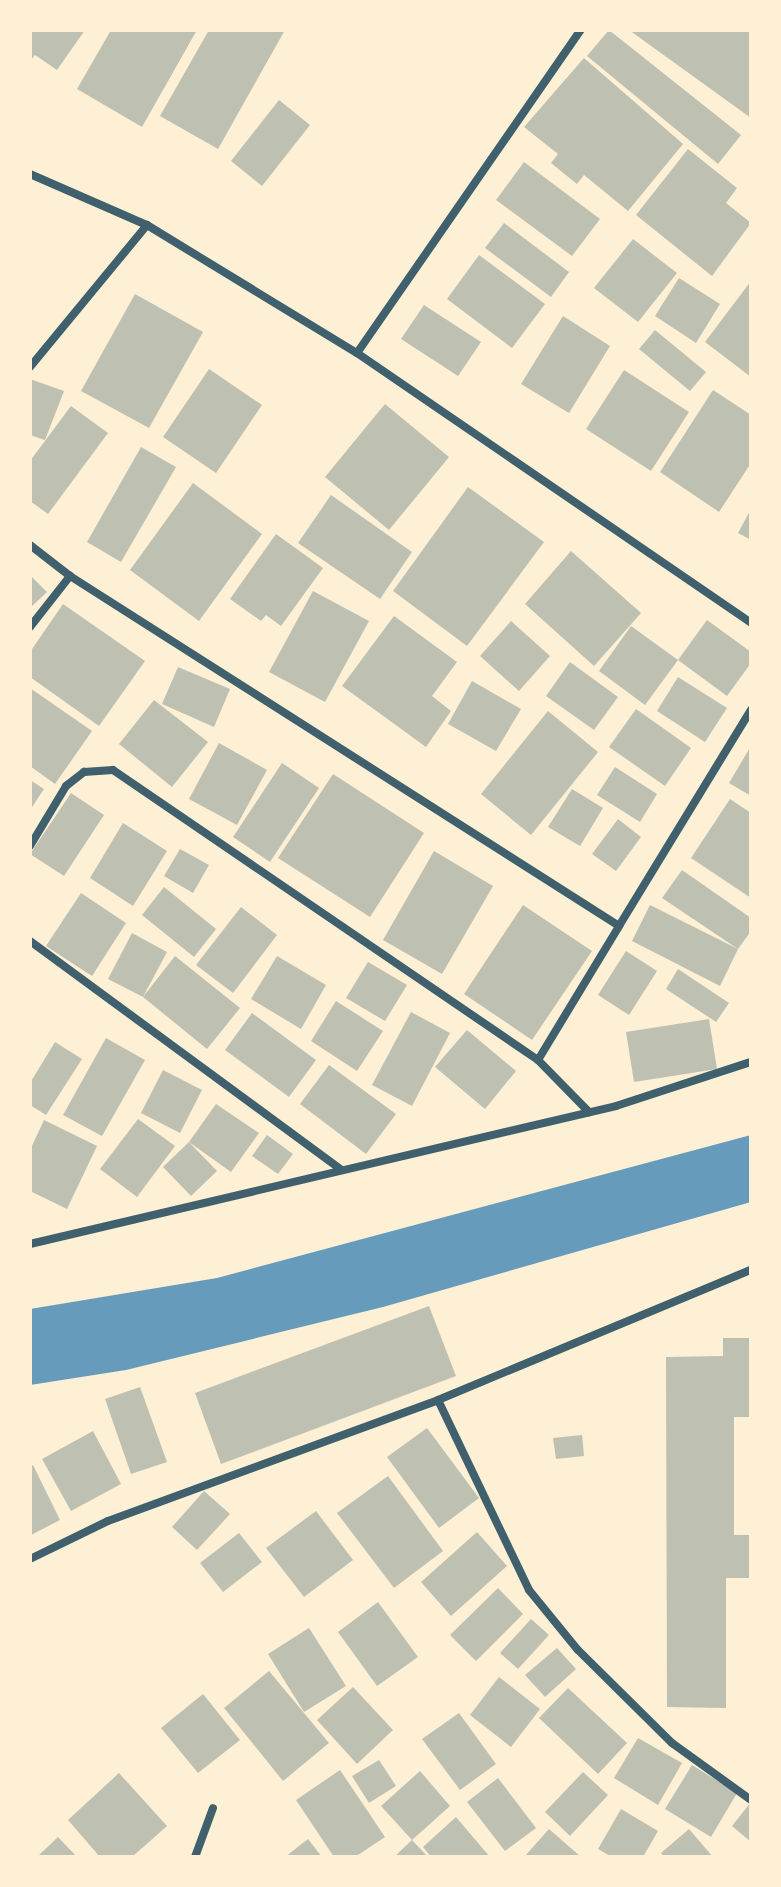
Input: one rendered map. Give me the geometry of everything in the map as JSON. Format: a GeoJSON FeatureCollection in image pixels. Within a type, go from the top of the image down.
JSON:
{"type":"FeatureCollection","features":[{"type":"Feature","properties":{"kind":"street"},"geometry":{"type":"LineString","coordinates":[[357,353],[581,30]]}},
{"type":"Feature","properties":{"kind":"street"},"geometry":{"type":"LineString","coordinates":[[30,174],[147,225],[357,353],[751,623]]}},
{"type":"Feature","properties":{"kind":"street"},"geometry":{"type":"LineString","coordinates":[[30,367],[147,225]]}},
{"type":"Feature","properties":{"kind":"street"},"geometry":{"type":"LineString","coordinates":[[30,545],[70,576],[619,926]]}},
{"type":"Feature","properties":{"kind":"street"},"geometry":{"type":"LineString","coordinates":[[30,627],[70,576]]}},
{"type":"Feature","properties":{"kind":"street"},"geometry":{"type":"LineString","coordinates":[[538,1060],[751,710]]}},
{"type":"Feature","properties":{"kind":"street"},"geometry":{"type":"LineString","coordinates":[[30,846],[66,786],[84,772],[113,770],[538,1060],[589,1112]]}},
{"type":"Feature","properties":{"kind":"street"},"geometry":{"type":"LineString","coordinates":[[30,941],[340,1169]]}},
{"type":"Feature","properties":{"kind":"street"},"geometry":{"type":"LineString","coordinates":[[30,1244],[589,1112],[751,1062]]}},
{"type":"Feature","properties":{"kind":"street"},"geometry":{"type":"LineString","coordinates":[[30,1559],[108,1521],[438,1400],[751,1270]]}},
{"type":"Feature","properties":{"kind":"street"},"geometry":{"type":"LineString","coordinates":[[438,1400],[529,1590],[578,1650],[672,1743],[751,1800]]}},
{"type":"Feature","properties":{"kind":"street"},"geometry":{"type":"LineString","coordinates":[[195,1857],[213,1808]]}},
{"type":"Feature","properties":{"kind":"water"},"geometry":{"type":"Polygon","coordinates":[[[751,1135],[751,1202],[383,1307],[126,1370],[30,1385],[30,1309],[217,1278],[751,1135]]]}},
{"type":"Feature","properties":{"kind":"building"},"geometry":{"type":"Polygon","coordinates":[[[30,30],[85,30],[57,70],[35,55],[30,61],[30,30]]]}},
{"type":"Feature","properties":{"kind":"building"},"geometry":{"type":"Polygon","coordinates":[[[111,30],[197,30],[142,127],[77,89],[111,30]]]}},
{"type":"Feature","properties":{"kind":"building"},"geometry":{"type":"Polygon","coordinates":[[[209,30],[285,30],[218,149],[160,116],[209,30]]]}},
{"type":"Feature","properties":{"kind":"building"},"geometry":{"type":"Polygon","coordinates":[[[609,30],[741,135],[718,164],[587,56],[609,30]]]}},
{"type":"Feature","properties":{"kind":"building"},"geometry":{"type":"Polygon","coordinates":[[[629,30],[751,30],[751,118],[629,30]]]}},
{"type":"Feature","properties":{"kind":"building"},"geometry":{"type":"Polygon","coordinates":[[[584,58],[683,144],[628,211],[584,175],[577,184],[551,163],[558,154],[524,127],[584,58]]]}},
{"type":"Feature","properties":{"kind":"building"},"geometry":{"type":"Polygon","coordinates":[[[279,100],[310,125],[262,186],[231,161],[279,100]]]}},
{"type":"Feature","properties":{"kind":"building"},"geometry":{"type":"Polygon","coordinates":[[[688,149],[737,188],[726,203],[751,223],[712,276],[636,215],[688,149]]]}},
{"type":"Feature","properties":{"kind":"building"},"geometry":{"type":"Polygon","coordinates":[[[524,162],[600,219],[572,256],[496,200],[524,162]]]}},
{"type":"Feature","properties":{"kind":"building"},"geometry":{"type":"Polygon","coordinates":[[[504,223],[569,272],[551,297],[485,248],[504,223]]]}},
{"type":"Feature","properties":{"kind":"building"},"geometry":{"type":"Polygon","coordinates":[[[633,239],[677,273],[638,322],[594,288],[633,239]]]}},
{"type":"Feature","properties":{"kind":"building"},"geometry":{"type":"Polygon","coordinates":[[[479,255],[545,304],[512,348],[447,299],[479,255]]]}},
{"type":"Feature","properties":{"kind":"building"},"geometry":{"type":"Polygon","coordinates":[[[679,278],[720,304],[696,343],[655,316],[679,278]]]}},
{"type":"Feature","properties":{"kind":"building"},"geometry":{"type":"Polygon","coordinates":[[[751,281],[751,377],[705,342],[751,281]]]}},
{"type":"Feature","properties":{"kind":"building"},"geometry":{"type":"Polygon","coordinates":[[[135,294],[203,332],[149,428],[81,391],[135,294]]]}},
{"type":"Feature","properties":{"kind":"building"},"geometry":{"type":"Polygon","coordinates":[[[424,305],[481,342],[458,376],[401,339],[424,305]]]}},
{"type":"Feature","properties":{"kind":"building"},"geometry":{"type":"Polygon","coordinates":[[[563,316],[610,346],[569,413],[521,384],[563,316]]]}},
{"type":"Feature","properties":{"kind":"building"},"geometry":{"type":"Polygon","coordinates":[[[655,330],[706,372],[690,391],[639,349],[655,330]]]}},
{"type":"Feature","properties":{"kind":"building"},"geometry":{"type":"Polygon","coordinates":[[[209,369],[262,405],[216,473],[163,437],[209,369]]]}},
{"type":"Feature","properties":{"kind":"building"},"geometry":{"type":"Polygon","coordinates":[[[624,370],[689,412],[651,471],[586,429],[624,370]]]}},
{"type":"Feature","properties":{"kind":"building"},"geometry":{"type":"Polygon","coordinates":[[[30,379],[64,391],[45,440],[30,435],[30,379]]]}},
{"type":"Feature","properties":{"kind":"building"},"geometry":{"type":"Polygon","coordinates":[[[713,390],[751,415],[751,463],[719,512],[660,472],[713,390]]]}},
{"type":"Feature","properties":{"kind":"building"},"geometry":{"type":"Polygon","coordinates":[[[385,404],[449,457],[389,530],[325,477],[385,404]]]}},
{"type":"Feature","properties":{"kind":"building"},"geometry":{"type":"Polygon","coordinates":[[[71,406],[108,433],[48,514],[30,501],[30,461],[71,406]]]}},
{"type":"Feature","properties":{"kind":"building"},"geometry":{"type":"Polygon","coordinates":[[[141,447],[176,467],[121,562],[87,542],[141,447]]]}},
{"type":"Feature","properties":{"kind":"building"},"geometry":{"type":"Polygon","coordinates":[[[193,483],[262,534],[199,621],[130,570],[193,483]]]}},
{"type":"Feature","properties":{"kind":"building"},"geometry":{"type":"Polygon","coordinates":[[[468,487],[544,542],[467,646],[393,591],[468,487]]]}},
{"type":"Feature","properties":{"kind":"building"},"geometry":{"type":"Polygon","coordinates":[[[331,495],[412,552],[380,599],[298,543],[331,495]]]}},
{"type":"Feature","properties":{"kind":"building"},"geometry":{"type":"Polygon","coordinates":[[[751,509],[751,540],[738,533],[751,509]]]}},
{"type":"Feature","properties":{"kind":"building"},"geometry":{"type":"Polygon","coordinates":[[[276,534],[323,568],[281,626],[266,615],[261,621],[230,599],[276,534]]]}},
{"type":"Feature","properties":{"kind":"building"},"geometry":{"type":"Polygon","coordinates":[[[571,551],[641,613],[594,666],[525,604],[571,551]]]}},
{"type":"Feature","properties":{"kind":"building"},"geometry":{"type":"Polygon","coordinates":[[[30,575],[47,592],[30,608],[30,575]]]}},
{"type":"Feature","properties":{"kind":"building"},"geometry":{"type":"Polygon","coordinates":[[[313,591],[369,621],[325,702],[269,672],[313,591]]]}},
{"type":"Feature","properties":{"kind":"building"},"geometry":{"type":"Polygon","coordinates":[[[63,604],[145,661],[99,726],[30,677],[30,652],[63,604]]]}},
{"type":"Feature","properties":{"kind":"building"},"geometry":{"type":"Polygon","coordinates":[[[394,616],[457,662],[432,696],[451,711],[426,747],[342,686],[394,616]]]}},
{"type":"Feature","properties":{"kind":"building"},"geometry":{"type":"Polygon","coordinates":[[[707,620],[751,652],[751,663],[727,696],[678,660],[707,620]]]}},
{"type":"Feature","properties":{"kind":"building"},"geometry":{"type":"Polygon","coordinates":[[[511,621],[550,656],[519,691],[480,656],[511,621]]]}},
{"type":"Feature","properties":{"kind":"building"},"geometry":{"type":"Polygon","coordinates":[[[631,626],[678,660],[645,705],[599,671],[631,626]]]}},
{"type":"Feature","properties":{"kind":"building"},"geometry":{"type":"Polygon","coordinates":[[[570,662],[618,697],[594,730],[546,696],[570,662]]]}},
{"type":"Feature","properties":{"kind":"building"},"geometry":{"type":"Polygon","coordinates":[[[178,667],[230,689],[214,727],[162,704],[178,667]]]}},
{"type":"Feature","properties":{"kind":"building"},"geometry":{"type":"Polygon","coordinates":[[[678,677],[727,708],[705,742],[657,711],[678,677]]]}},
{"type":"Feature","properties":{"kind":"building"},"geometry":{"type":"Polygon","coordinates":[[[472,681],[521,709],[496,751],[448,724],[472,681]]]}},
{"type":"Feature","properties":{"kind":"building"},"geometry":{"type":"Polygon","coordinates":[[[30,688],[92,731],[55,784],[30,766],[30,688]]]}},
{"type":"Feature","properties":{"kind":"building"},"geometry":{"type":"Polygon","coordinates":[[[154,700],[208,742],[172,787],[119,744],[154,700]]]}},
{"type":"Feature","properties":{"kind":"building"},"geometry":{"type":"Polygon","coordinates":[[[636,709],[691,748],[665,786],[609,747],[636,709]]]}},
{"type":"Feature","properties":{"kind":"building"},"geometry":{"type":"Polygon","coordinates":[[[548,711],[598,752],[531,835],[481,794],[548,711]]]}},
{"type":"Feature","properties":{"kind":"building"},"geometry":{"type":"Polygon","coordinates":[[[219,743],[267,770],[237,825],[189,799],[219,743]]]}},
{"type":"Feature","properties":{"kind":"building"},"geometry":{"type":"Polygon","coordinates":[[[751,746],[751,796],[729,783],[751,746]]]}},
{"type":"Feature","properties":{"kind":"building"},"geometry":{"type":"Polygon","coordinates":[[[282,763],[319,788],[270,862],[233,837],[282,763]]]}},
{"type":"Feature","properties":{"kind":"building"},"geometry":{"type":"Polygon","coordinates":[[[615,767],[657,794],[640,822],[597,795],[615,767]]]}},
{"type":"Feature","properties":{"kind":"building"},"geometry":{"type":"Polygon","coordinates":[[[333,774],[424,833],[370,917],[278,858],[333,774]]]}},
{"type":"Feature","properties":{"kind":"building"},"geometry":{"type":"Polygon","coordinates":[[[30,780],[44,789],[30,810],[30,780]]]}},
{"type":"Feature","properties":{"kind":"building"},"geometry":{"type":"Polygon","coordinates":[[[572,789],[603,808],[580,846],[548,827],[572,789]]]}},
{"type":"Feature","properties":{"kind":"building"},"geometry":{"type":"Polygon","coordinates":[[[71,793],[104,815],[64,876],[30,854],[71,793]]]}},
{"type":"Feature","properties":{"kind":"building"},"geometry":{"type":"Polygon","coordinates":[[[730,799],[751,813],[751,898],[691,858],[730,799]]]}},
{"type":"Feature","properties":{"kind":"building"},"geometry":{"type":"Polygon","coordinates":[[[618,819],[641,837],[616,871],[592,854],[618,819]]]}},
{"type":"Feature","properties":{"kind":"building"},"geometry":{"type":"Polygon","coordinates":[[[123,823],[167,851],[133,906],[90,878],[123,823]]]}},
{"type":"Feature","properties":{"kind":"building"},"geometry":{"type":"Polygon","coordinates":[[[180,849],[209,865],[193,893],[164,876],[180,849]]]}},
{"type":"Feature","properties":{"kind":"building"},"geometry":{"type":"Polygon","coordinates":[[[434,851],[493,886],[442,974],[383,940],[434,851]]]}},
{"type":"Feature","properties":{"kind":"building"},"geometry":{"type":"Polygon","coordinates":[[[682,870],[751,918],[751,931],[738,949],[662,898],[682,870]]]}},
{"type":"Feature","properties":{"kind":"building"},"geometry":{"type":"Polygon","coordinates":[[[164,887],[216,929],[194,957],[142,915],[164,887]]]}},
{"type":"Feature","properties":{"kind":"building"},"geometry":{"type":"Polygon","coordinates":[[[81,893],[126,923],[92,976],[46,946],[81,893]]]}},
{"type":"Feature","properties":{"kind":"building"},"geometry":{"type":"Polygon","coordinates":[[[523,905],[592,951],[532,1040],[464,994],[523,905]]]}},
{"type":"Feature","properties":{"kind":"building"},"geometry":{"type":"Polygon","coordinates":[[[650,905],[738,949],[720,986],[632,941],[650,905]]]}},
{"type":"Feature","properties":{"kind":"building"},"geometry":{"type":"Polygon","coordinates":[[[241,907],[277,935],[233,993],[196,965],[241,907]]]}},
{"type":"Feature","properties":{"kind":"building"},"geometry":{"type":"Polygon","coordinates":[[[132,933],[167,952],[143,997],[108,979],[132,933]]]}},
{"type":"Feature","properties":{"kind":"building"},"geometry":{"type":"Polygon","coordinates":[[[626,951],[657,971],[629,1015],[598,995],[626,951]]]}},
{"type":"Feature","properties":{"kind":"building"},"geometry":{"type":"Polygon","coordinates":[[[175,956],[240,1008],[207,1049],[143,997],[175,956]]]}},
{"type":"Feature","properties":{"kind":"building"},"geometry":{"type":"Polygon","coordinates":[[[277,956],[326,985],[301,1029],[251,999],[277,956]]]}},
{"type":"Feature","properties":{"kind":"building"},"geometry":{"type":"Polygon","coordinates":[[[368,962],[407,985],[385,1021],[346,998],[368,962]]]}},
{"type":"Feature","properties":{"kind":"building"},"geometry":{"type":"Polygon","coordinates":[[[678,969],[729,1003],[716,1022],[666,989],[678,969]]]}},
{"type":"Feature","properties":{"kind":"building"},"geometry":{"type":"Polygon","coordinates":[[[336,1001],[383,1031],[357,1071],[311,1041],[336,1001]]]}},
{"type":"Feature","properties":{"kind":"building"},"geometry":{"type":"Polygon","coordinates":[[[411,1012],[450,1033],[412,1106],[372,1085],[411,1012]]]}},
{"type":"Feature","properties":{"kind":"building"},"geometry":{"type":"Polygon","coordinates":[[[252,1013],[316,1060],[289,1097],[225,1050],[252,1013]]]}},
{"type":"Feature","properties":{"kind":"building"},"geometry":{"type":"Polygon","coordinates":[[[709,1019],[717,1069],[634,1082],[626,1032],[709,1019]]]}},
{"type":"Feature","properties":{"kind":"building"},"geometry":{"type":"Polygon","coordinates":[[[467,1030],[516,1071],[485,1109],[435,1067],[467,1030]]]}},
{"type":"Feature","properties":{"kind":"building"},"geometry":{"type":"Polygon","coordinates":[[[106,1038],[145,1060],[102,1136],[63,1115],[106,1038]]]}},
{"type":"Feature","properties":{"kind":"building"},"geometry":{"type":"Polygon","coordinates":[[[55,1042],[82,1059],[46,1115],[30,1105],[30,1083],[55,1042]]]}},
{"type":"Feature","properties":{"kind":"building"},"geometry":{"type":"Polygon","coordinates":[[[329,1065],[396,1114],[366,1154],[300,1104],[329,1065]]]}},
{"type":"Feature","properties":{"kind":"building"},"geometry":{"type":"Polygon","coordinates":[[[163,1070],[202,1090],[180,1133],[141,1113],[163,1070]]]}},
{"type":"Feature","properties":{"kind":"building"},"geometry":{"type":"Polygon","coordinates":[[[216,1104],[259,1133],[231,1172],[189,1142],[216,1104]]]}},
{"type":"Feature","properties":{"kind":"building"},"geometry":{"type":"Polygon","coordinates":[[[138,1119],[175,1146],[137,1197],[100,1169],[138,1119]]]}},
{"type":"Feature","properties":{"kind":"building"},"geometry":{"type":"Polygon","coordinates":[[[44,1120],[97,1146],[67,1209],[30,1191],[30,1150],[44,1120]]]}},
{"type":"Feature","properties":{"kind":"building"},"geometry":{"type":"Polygon","coordinates":[[[267,1135],[293,1154],[278,1174],[252,1156],[267,1135]]]}},
{"type":"Feature","properties":{"kind":"building"},"geometry":{"type":"Polygon","coordinates":[[[189,1142],[217,1171],[191,1196],[163,1167],[189,1142]]]}},
{"type":"Feature","properties":{"kind":"building"},"geometry":{"type":"Polygon","coordinates":[[[429,1306],[456,1376],[221,1464],[195,1393],[429,1306]]]}},
{"type":"Feature","properties":{"kind":"building"},"geometry":{"type":"Polygon","coordinates":[[[723,1338],[751,1338],[751,1417],[734,1417],[734,1535],[751,1535],[751,1578],[726,1578],[726,1708],[667,1707],[666,1357],[723,1356],[723,1338]]]}},
{"type":"Feature","properties":{"kind":"building"},"geometry":{"type":"Polygon","coordinates":[[[140,1387],[167,1462],[131,1474],[105,1399],[140,1387]]]}},
{"type":"Feature","properties":{"kind":"building"},"geometry":{"type":"Polygon","coordinates":[[[427,1428],[479,1498],[439,1528],[387,1457],[427,1428]]]}},
{"type":"Feature","properties":{"kind":"building"},"geometry":{"type":"Polygon","coordinates":[[[93,1431],[121,1484],[71,1511],[42,1459],[93,1431]]]}},
{"type":"Feature","properties":{"kind":"building"},"geometry":{"type":"Polygon","coordinates":[[[582,1435],[584,1456],[556,1459],[553,1438],[582,1435]]]}},
{"type":"Feature","properties":{"kind":"building"},"geometry":{"type":"Polygon","coordinates":[[[33,1465],[60,1520],[31,1535],[30,1467],[33,1465]]]}},
{"type":"Feature","properties":{"kind":"building"},"geometry":{"type":"Polygon","coordinates":[[[388,1476],[443,1551],[394,1588],[337,1513],[388,1476]]]}},
{"type":"Feature","properties":{"kind":"building"},"geometry":{"type":"Polygon","coordinates":[[[204,1491],[230,1514],[197,1550],[172,1527],[204,1491]]]}},
{"type":"Feature","properties":{"kind":"building"},"geometry":{"type":"Polygon","coordinates":[[[316,1511],[353,1560],[304,1597],[266,1548],[316,1511]]]}},
{"type":"Feature","properties":{"kind":"building"},"geometry":{"type":"Polygon","coordinates":[[[477,1532],[507,1566],[451,1616],[421,1582],[477,1532]]]}},
{"type":"Feature","properties":{"kind":"building"},"geometry":{"type":"Polygon","coordinates":[[[239,1533],[262,1562],[223,1592],[200,1563],[239,1533]]]}},
{"type":"Feature","properties":{"kind":"building"},"geometry":{"type":"Polygon","coordinates":[[[498,1588],[523,1614],[476,1661],[450,1635],[498,1588]]]}},
{"type":"Feature","properties":{"kind":"building"},"geometry":{"type":"Polygon","coordinates":[[[378,1602],[418,1657],[377,1686],[338,1632],[378,1602]]]}},
{"type":"Feature","properties":{"kind":"building"},"geometry":{"type":"Polygon","coordinates":[[[531,1619],[549,1635],[518,1669],[500,1653],[531,1619]]]}},
{"type":"Feature","properties":{"kind":"building"},"geometry":{"type":"Polygon","coordinates":[[[309,1628],[346,1686],[304,1712],[268,1654],[309,1628]]]}},
{"type":"Feature","properties":{"kind":"building"},"geometry":{"type":"Polygon","coordinates":[[[557,1648],[576,1669],[545,1697],[525,1675],[557,1648]]]}},
{"type":"Feature","properties":{"kind":"building"},"geometry":{"type":"Polygon","coordinates":[[[269,1671],[329,1743],[283,1781],[224,1708],[269,1671]]]}},
{"type":"Feature","properties":{"kind":"building"},"geometry":{"type":"Polygon","coordinates":[[[499,1677],[540,1709],[511,1747],[470,1715],[499,1677]]]}},
{"type":"Feature","properties":{"kind":"building"},"geometry":{"type":"Polygon","coordinates":[[[353,1687],[393,1730],[357,1764],[317,1720],[353,1687]]]}},
{"type":"Feature","properties":{"kind":"building"},"geometry":{"type":"Polygon","coordinates":[[[568,1688],[627,1743],[598,1774],[539,1718],[568,1688]]]}},
{"type":"Feature","properties":{"kind":"building"},"geometry":{"type":"Polygon","coordinates":[[[203,1694],[240,1740],[198,1773],[161,1728],[203,1694]]]}},
{"type":"Feature","properties":{"kind":"building"},"geometry":{"type":"Polygon","coordinates":[[[459,1713],[496,1764],[460,1790],[422,1739],[459,1713]]]}},
{"type":"Feature","properties":{"kind":"building"},"geometry":{"type":"Polygon","coordinates":[[[638,1738],[682,1763],[658,1805],[614,1778],[638,1738]]]}},
{"type":"Feature","properties":{"kind":"building"},"geometry":{"type":"Polygon","coordinates":[[[379,1760],[396,1786],[369,1803],[352,1776],[379,1760]]]}},
{"type":"Feature","properties":{"kind":"building"},"geometry":{"type":"Polygon","coordinates":[[[692,1765],[737,1793],[711,1837],[665,1809],[692,1765]]]}},
{"type":"Feature","properties":{"kind":"building"},"geometry":{"type":"Polygon","coordinates":[[[340,1770],[385,1837],[355,1857],[334,1857],[296,1800],[340,1770]]]}},
{"type":"Feature","properties":{"kind":"building"},"geometry":{"type":"Polygon","coordinates":[[[420,1771],[450,1806],[412,1840],[381,1806],[420,1771]]]}},
{"type":"Feature","properties":{"kind":"building"},"geometry":{"type":"Polygon","coordinates":[[[583,1772],[608,1795],[570,1836],[545,1812],[583,1772]]]}},
{"type":"Feature","properties":{"kind":"building"},"geometry":{"type":"Polygon","coordinates":[[[119,1773],[167,1826],[132,1857],[100,1857],[68,1820],[119,1773]]]}},
{"type":"Feature","properties":{"kind":"building"},"geometry":{"type":"Polygon","coordinates":[[[498,1778],[536,1828],[505,1851],[467,1802],[498,1778]]]}},
{"type":"Feature","properties":{"kind":"building"},"geometry":{"type":"Polygon","coordinates":[[[751,1802],[751,1842],[732,1826],[751,1802]]]}},
{"type":"Feature","properties":{"kind":"building"},"geometry":{"type":"Polygon","coordinates":[[[621,1809],[658,1831],[643,1857],[612,1857],[598,1849],[621,1809]]]}},
{"type":"Feature","properties":{"kind":"building"},"geometry":{"type":"Polygon","coordinates":[[[456,1817],[490,1857],[431,1857],[423,1847],[456,1817]]]}},
{"type":"Feature","properties":{"kind":"building"},"geometry":{"type":"Polygon","coordinates":[[[549,1829],[581,1857],[524,1857],[549,1829]]]}},
{"type":"Feature","properties":{"kind":"building"},"geometry":{"type":"Polygon","coordinates":[[[689,1829],[713,1857],[664,1857],[661,1853],[689,1829]]]}},
{"type":"Feature","properties":{"kind":"building"},"geometry":{"type":"Polygon","coordinates":[[[58,1837],[77,1857],[37,1857],[58,1837]]]}},
{"type":"Feature","properties":{"kind":"building"},"geometry":{"type":"Polygon","coordinates":[[[308,1839],[322,1857],[285,1857],[308,1839]]]}},
{"type":"Feature","properties":{"kind":"building"},"geometry":{"type":"Polygon","coordinates":[[[412,1840],[428,1857],[394,1857],[412,1840]]]}}]}
